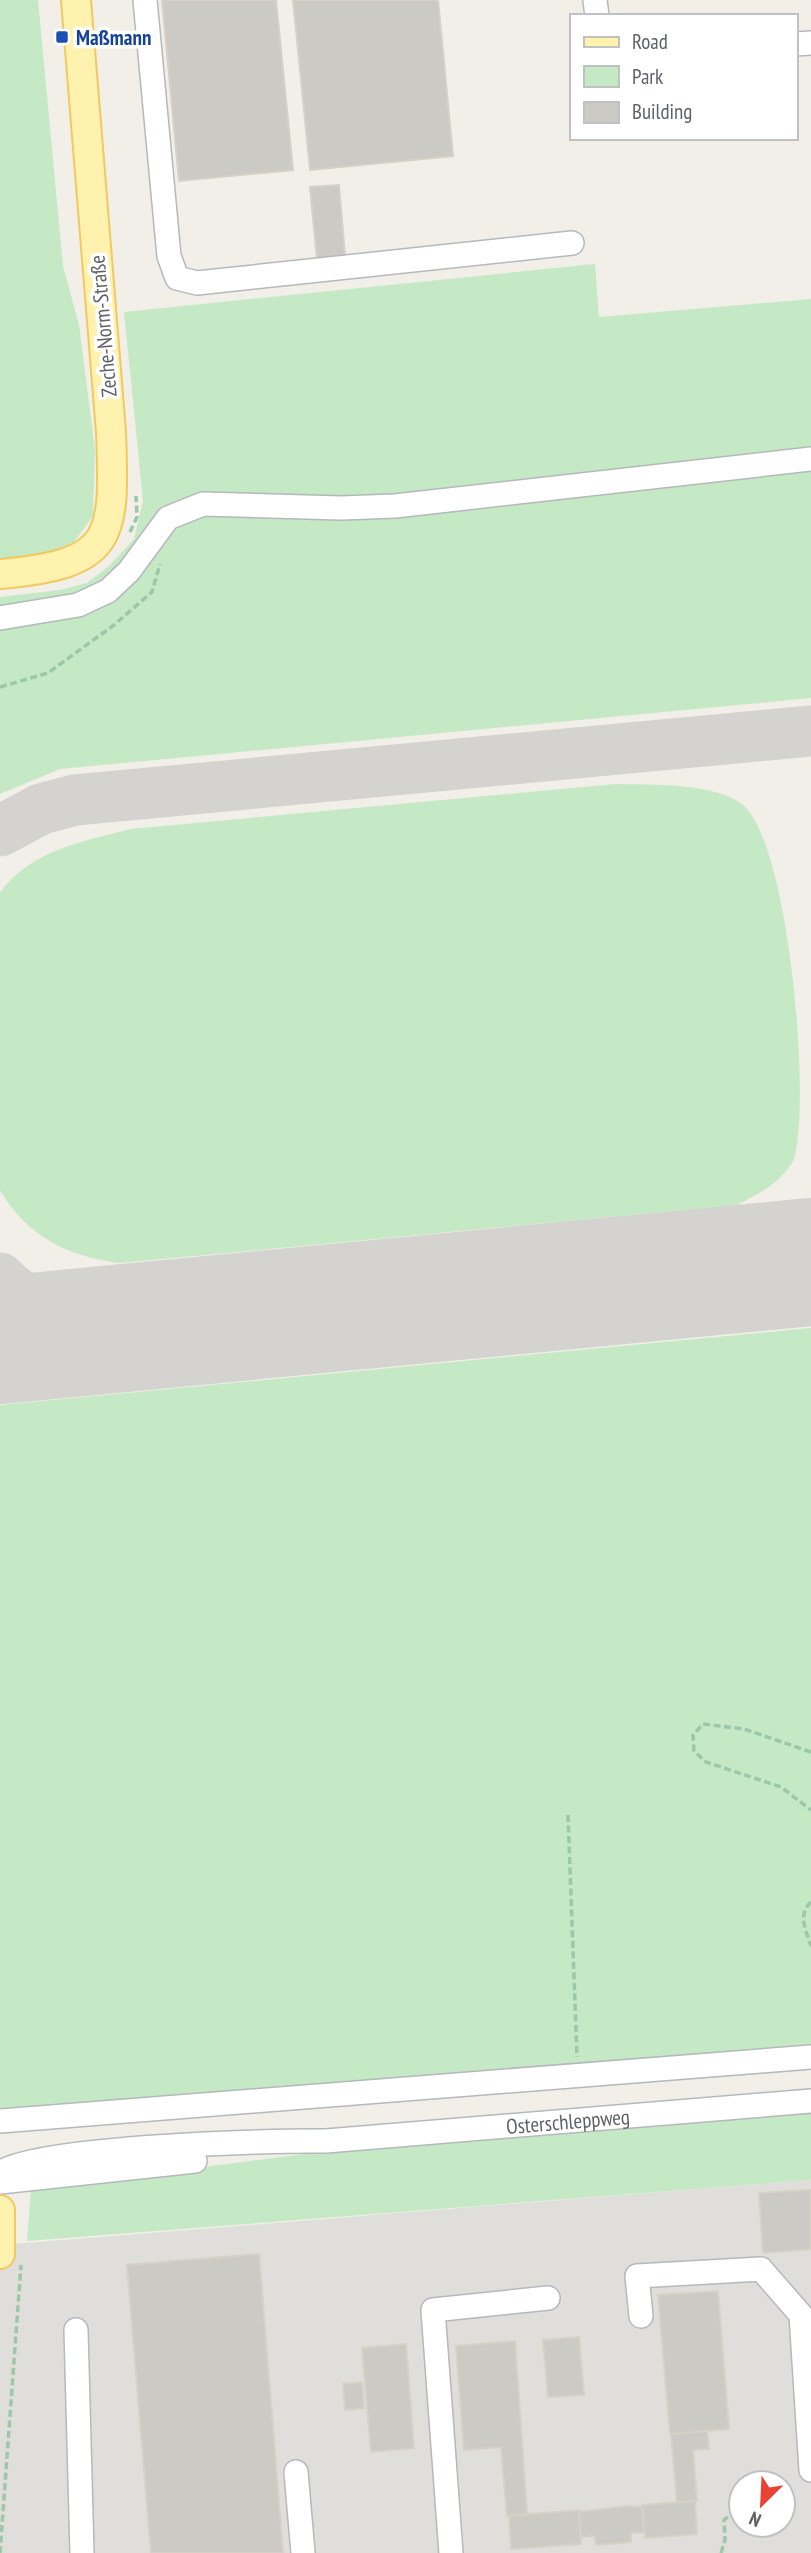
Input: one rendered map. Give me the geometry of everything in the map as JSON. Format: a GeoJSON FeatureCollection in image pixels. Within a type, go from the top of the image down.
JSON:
{"type":"FeatureCollection","features":[{"type":"Feature","properties":{"kind":"main road","name":"Zeche-Norm-Straße"},"geometry":{"type":"LineString","coordinates":[[0,574],[50,569],[68,564],[85,554],[101,538],[110,521],[114,500],[111,432],[76,0]]}},
{"type":"Feature","properties":{"kind":"main road"},"geometry":{"type":"LineString","coordinates":[[0,2210],[11,2253]]}},
{"type":"Feature","properties":{"kind":"street"},"geometry":{"type":"LineString","coordinates":[[145,0],[169,256],[177,278],[197,283],[572,243]]}},
{"type":"Feature","properties":{"kind":"street"},"geometry":{"type":"LineString","coordinates":[[0,618],[78,605],[108,591],[129,571],[168,518],[203,504],[341,508],[395,506],[811,459]]}},
{"type":"Feature","properties":{"kind":"street"},"geometry":{"type":"LineString","coordinates":[[0,2121],[811,2057]]}},
{"type":"Feature","properties":{"kind":"street","name":"Osterschleppweg"},"geometry":{"type":"LineString","coordinates":[[0,2173],[43,2158],[275,2140],[326,2141],[811,2101]]}},
{"type":"Feature","properties":{"kind":"street","name":"Osterschleppweg"},"geometry":{"type":"LineString","coordinates":[[0,2182],[278,2152],[326,2141]]}},
{"type":"Feature","properties":{"kind":"street"},"geometry":{"type":"LineString","coordinates":[[641,2316],[637,2276],[761,2269],[801,2315],[811,2470]]}},
{"type":"Feature","properties":{"kind":"street"},"geometry":{"type":"LineString","coordinates":[[451,2553],[433,2310],[548,2298]]}},
{"type":"Feature","properties":{"kind":"street"},"geometry":{"type":"LineString","coordinates":[[76,2330],[82,2553]]}},
{"type":"Feature","properties":{"kind":"street"},"geometry":{"type":"LineString","coordinates":[[296,2472],[303,2553]]}},
{"type":"Feature","properties":{"kind":"path"},"geometry":{"type":"LineString","coordinates":[[0,687],[48,673],[152,592],[161,568],[156,534]]}},
{"type":"Feature","properties":{"kind":"path"},"geometry":{"type":"LineString","coordinates":[[811,1752],[744,1729],[703,1724],[693,1735],[694,1751],[706,1762],[781,1787],[811,1810]]}},
{"type":"Feature","properties":{"kind":"path"},"geometry":{"type":"LineString","coordinates":[[568,1815],[577,2076]]}},
{"type":"Feature","properties":{"kind":"path"},"geometry":{"type":"LineString","coordinates":[[811,1902],[804,1908],[803,1919],[811,1946]]}},
{"type":"Feature","properties":{"kind":"path"},"geometry":{"type":"LineString","coordinates":[[0,2553],[11,2253]]}},
{"type":"Feature","properties":{"kind":"path"},"geometry":{"type":"LineString","coordinates":[[721,2553],[725,2540],[724,2520],[727,2517]]}},
{"type":"Feature","properties":{"kind":"shaded area"},"geometry":{"type":"Polygon","coordinates":[[[811,2180],[811,2553],[0,2553],[0,2245],[811,2180]]]}},
{"type":"Feature","properties":{"kind":"green space"},"geometry":{"type":"Polygon","coordinates":[[[0,0],[38,0],[63,266],[79,325],[95,450],[93,516],[74,542],[42,556],[0,560],[0,0]]]}},
{"type":"Feature","properties":{"kind":"green space"},"geometry":{"type":"Polygon","coordinates":[[[595,264],[599,317],[811,299],[811,698],[60,769],[0,794],[0,597],[60,590],[87,583],[109,566],[134,539],[143,501],[124,312],[595,264]]]}},
{"type":"Feature","properties":{"kind":"green space"},"geometry":{"type":"Polygon","coordinates":[[[615,784],[682,786],[716,792],[731,798],[743,805],[759,829],[773,869],[784,920],[798,1033],[799,1130],[794,1159],[789,1167],[754,1196],[737,1205],[120,1263],[83,1256],[51,1242],[23,1220],[0,1190],[0,893],[12,878],[42,857],[77,843],[131,829],[615,784]]]}},
{"type":"Feature","properties":{"kind":"green space"},"geometry":{"type":"Polygon","coordinates":[[[811,1328],[811,2070],[0,2133],[0,1405],[811,1328]]]}},
{"type":"Feature","properties":{"kind":"green space"},"geometry":{"type":"Polygon","coordinates":[[[811,2111],[811,2180],[27,2241],[31,2189],[367,2146],[811,2111]]]}},
{"type":"Feature","properties":{"kind":"building"},"geometry":{"type":"Polygon","coordinates":[[[162,0],[276,0],[293,170],[179,181],[162,0]]]}},
{"type":"Feature","properties":{"kind":"building"},"geometry":{"type":"Polygon","coordinates":[[[293,0],[438,0],[453,156],[310,170],[293,0]]]}},
{"type":"Feature","properties":{"kind":"building"},"geometry":{"type":"Polygon","coordinates":[[[339,185],[345,256],[317,259],[310,187],[339,185]]]}},
{"type":"Feature","properties":{"kind":"building"},"geometry":{"type":"Polygon","coordinates":[[[811,2190],[811,2249],[763,2253],[759,2193],[811,2190]]]}},
{"type":"Feature","properties":{"kind":"building"},"geometry":{"type":"Polygon","coordinates":[[[259,2254],[283,2553],[151,2553],[127,2265],[259,2254]]]}},
{"type":"Feature","properties":{"kind":"building"},"geometry":{"type":"Polygon","coordinates":[[[718,2291],[729,2429],[670,2434],[658,2295],[718,2291]]]}},
{"type":"Feature","properties":{"kind":"building"},"geometry":{"type":"Polygon","coordinates":[[[579,2337],[584,2395],[548,2397],[543,2340],[579,2337]]]}},
{"type":"Feature","properties":{"kind":"building"},"geometry":{"type":"Polygon","coordinates":[[[515,2341],[527,2514],[507,2516],[501,2447],[464,2450],[456,2346],[515,2341]]]}},
{"type":"Feature","properties":{"kind":"building"},"geometry":{"type":"Polygon","coordinates":[[[406,2344],[414,2448],[371,2452],[362,2348],[406,2344]]]}},
{"type":"Feature","properties":{"kind":"building"},"geometry":{"type":"Polygon","coordinates":[[[362,2382],[364,2408],[345,2410],[343,2384],[362,2382]]]}},
{"type":"Feature","properties":{"kind":"building"},"geometry":{"type":"Polygon","coordinates":[[[707,2431],[709,2449],[693,2450],[697,2501],[677,2502],[671,2434],[707,2431]]]}},
{"type":"Feature","properties":{"kind":"building"},"geometry":{"type":"Polygon","coordinates":[[[695,2501],[697,2534],[645,2538],[642,2505],[695,2501]]]}},
{"type":"Feature","properties":{"kind":"building"},"geometry":{"type":"Polygon","coordinates":[[[628,2506],[642,2507],[644,2532],[631,2533],[631,2542],[596,2545],[595,2536],[581,2537],[579,2512],[628,2506]]]}},
{"type":"Feature","properties":{"kind":"building"},"geometry":{"type":"Polygon","coordinates":[[[579,2510],[581,2544],[511,2549],[509,2516],[579,2510]]]}},
{"type":"Feature","properties":{"kind":"taxiway"},"geometry":{"type":"LineString","coordinates":[[0,831],[41,809],[75,800],[811,731]]}},
{"type":"Feature","properties":{"kind":"taxiway"},"geometry":{"type":"LineString","coordinates":[[0,1278],[14,1291],[45,1309],[80,1320],[134,1327]]}},
{"type":"Feature","properties":{"kind":"runway"},"geometry":{"type":"LineString","coordinates":[[0,1340],[811,1262]]}},
{"type":"Feature","properties":{"kind":"place","name":"Maßmann"},"geometry":{"type":"Point","coordinates":[62,37]}}]}
